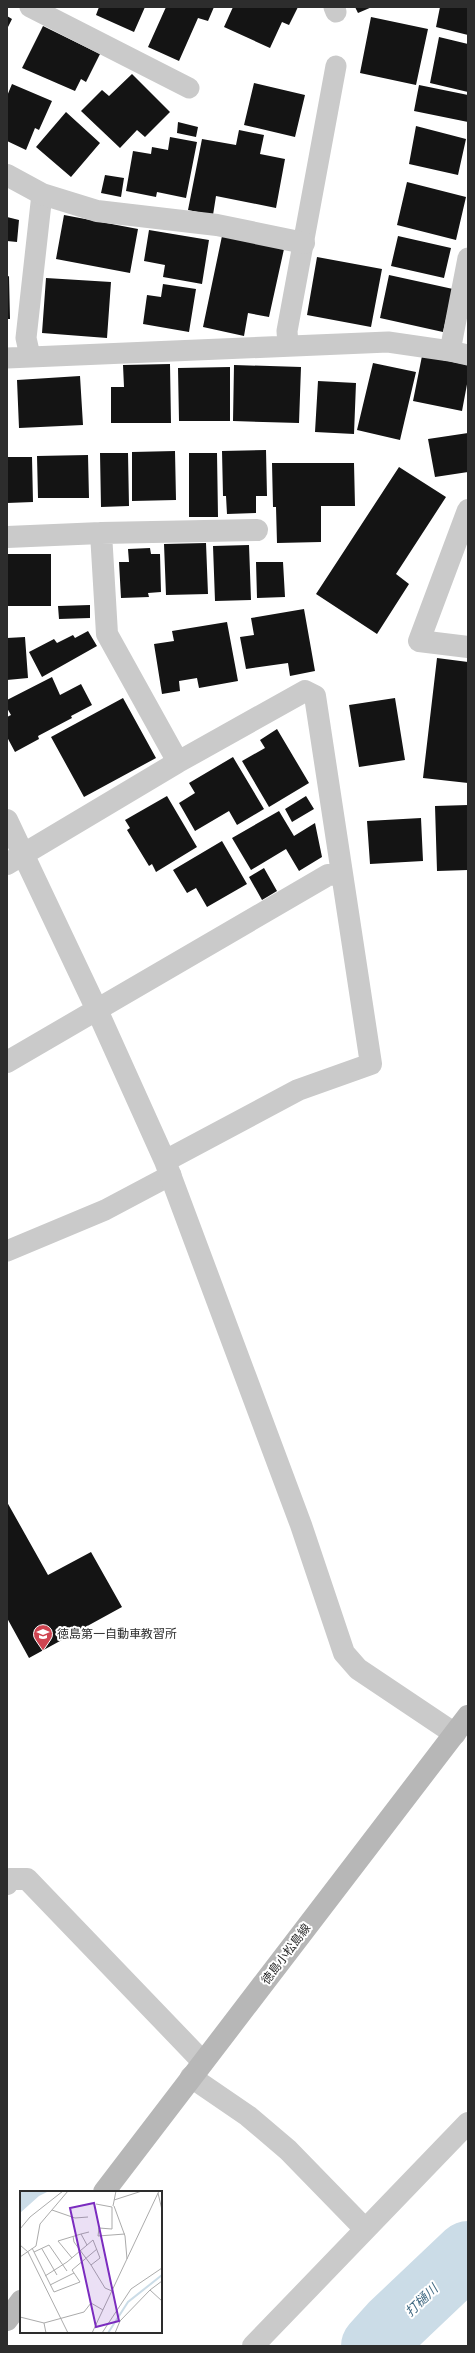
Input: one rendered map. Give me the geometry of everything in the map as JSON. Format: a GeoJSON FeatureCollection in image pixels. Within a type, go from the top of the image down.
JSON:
{"type":"FeatureCollection","features":[{"type":"Feature","properties":{"kind":"main road","name":"徳島小松島線"},"geometry":{"type":"LineString","coordinates":[[105,2191],[468,1716]]}},
{"type":"Feature","properties":{"kind":"main road"},"geometry":{"type":"LineString","coordinates":[[7,2320],[20,2302]]}},
{"type":"Feature","properties":{"kind":"street"},"geometry":{"type":"LineString","coordinates":[[7,175],[42,194],[97,210],[217,225],[304,243]]}},
{"type":"Feature","properties":{"kind":"street"},"geometry":{"type":"LineString","coordinates":[[468,510],[418,641],[468,647]]}},
{"type":"Feature","properties":{"kind":"street"},"geometry":{"type":"LineString","coordinates":[[7,537],[101,533],[257,530]]}},
{"type":"Feature","properties":{"kind":"street"},"geometry":{"type":"LineString","coordinates":[[101,533],[107,634],[178,762]]}},
{"type":"Feature","properties":{"kind":"street"},"geometry":{"type":"LineString","coordinates":[[15,860],[178,762],[305,691],[315,696],[372,1064],[298,1090],[168,1168]]}},
{"type":"Feature","properties":{"kind":"street"},"geometry":{"type":"LineString","coordinates":[[7,820],[15,860],[97,1010],[168,1168],[301,1525],[344,1653],[358,1669],[455,1734]]}},
{"type":"Feature","properties":{"kind":"street"},"geometry":{"type":"LineString","coordinates":[[7,1062],[328,875],[342,874]]}},
{"type":"Feature","properties":{"kind":"street"},"geometry":{"type":"LineString","coordinates":[[7,1884],[10,1879],[27,1879],[197,2069],[282,2146],[364,2228]]}},
{"type":"Feature","properties":{"kind":"street"},"geometry":{"type":"LineString","coordinates":[[253,2346],[364,2228],[468,2123]]}},
{"type":"Feature","properties":{"kind":"lane"},"geometry":{"type":"LineString","coordinates":[[30,7],[57,13],[189,88]]}},
{"type":"Feature","properties":{"kind":"lane"},"geometry":{"type":"LineString","coordinates":[[288,345],[287,331],[336,66]]}},
{"type":"Feature","properties":{"kind":"lane"},"geometry":{"type":"LineString","coordinates":[[30,356],[26,338],[42,194]]}},
{"type":"Feature","properties":{"kind":"lane"},"geometry":{"type":"LineString","coordinates":[[7,358],[388,342],[459,353],[468,258]]}},
{"type":"Feature","properties":{"kind":"lane"},"geometry":{"type":"LineString","coordinates":[[7,1251],[105,1210],[168,1168]]}},
{"type":"Feature","properties":{"kind":"building"},"geometry":{"type":"Polygon","coordinates":[[[99,7],[145,7],[134,32],[96,15],[99,7]]]}},
{"type":"Feature","properties":{"kind":"building"},"geometry":{"type":"Polygon","coordinates":[[[166,7],[214,7],[208,21],[198,18],[179,61],[148,47],[166,7]]]}},
{"type":"Feature","properties":{"kind":"building"},"geometry":{"type":"Polygon","coordinates":[[[233,7],[298,7],[289,25],[282,22],[270,48],[224,27],[233,7]]]}},
{"type":"Feature","properties":{"kind":"building"},"geometry":{"type":"Polygon","coordinates":[[[355,7],[372,7],[358,13],[355,7]]]}},
{"type":"Feature","properties":{"kind":"building"},"geometry":{"type":"Polygon","coordinates":[[[440,7],[468,7],[468,35],[436,27],[440,7]]]}},
{"type":"Feature","properties":{"kind":"building"},"geometry":{"type":"Polygon","coordinates":[[[7,16],[12,19],[7,29],[7,16]]]}},
{"type":"Feature","properties":{"kind":"building"},"geometry":{"type":"Polygon","coordinates":[[[371,17],[428,29],[416,85],[360,73],[371,17]]]}},
{"type":"Feature","properties":{"kind":"building"},"geometry":{"type":"Polygon","coordinates":[[[43,26],[100,54],[86,82],[81,79],[75,91],[22,68],[43,26]]]}},
{"type":"Feature","properties":{"kind":"building"},"geometry":{"type":"Polygon","coordinates":[[[439,37],[468,44],[468,92],[430,83],[439,37]]]}},
{"type":"Feature","properties":{"kind":"building"},"geometry":{"type":"Polygon","coordinates":[[[132,74],[170,112],[145,137],[137,130],[120,148],[81,111],[102,90],[109,96],[132,74]]]}},
{"type":"Feature","properties":{"kind":"building"},"geometry":{"type":"Polygon","coordinates":[[[254,83],[305,95],[295,137],[244,125],[254,83]]]}},
{"type":"Feature","properties":{"kind":"building"},"geometry":{"type":"Polygon","coordinates":[[[12,84],[52,101],[39,130],[35,128],[26,150],[7,141],[7,96],[12,84]]]}},
{"type":"Feature","properties":{"kind":"building"},"geometry":{"type":"Polygon","coordinates":[[[419,85],[468,95],[468,122],[414,111],[419,85]]]}},
{"type":"Feature","properties":{"kind":"building"},"geometry":{"type":"Polygon","coordinates":[[[66,112],[100,143],[71,177],[36,147],[66,112]]]}},
{"type":"Feature","properties":{"kind":"building"},"geometry":{"type":"Polygon","coordinates":[[[178,122],[198,127],[196,137],[177,133],[178,122]]]}},
{"type":"Feature","properties":{"kind":"building"},"geometry":{"type":"Polygon","coordinates":[[[416,126],[466,139],[458,175],[409,164],[416,126]]]}},
{"type":"Feature","properties":{"kind":"building"},"geometry":{"type":"Polygon","coordinates":[[[239,130],[264,135],[260,154],[285,159],[276,208],[216,196],[213,215],[188,210],[202,139],[236,145],[239,130]]]}},
{"type":"Feature","properties":{"kind":"building"},"geometry":{"type":"Polygon","coordinates":[[[170,137],[197,142],[186,198],[157,192],[156,197],[126,191],[133,151],[151,154],[152,147],[168,150],[170,137]]]}},
{"type":"Feature","properties":{"kind":"building"},"geometry":{"type":"Polygon","coordinates":[[[105,175],[124,178],[121,197],[101,193],[105,175]]]}},
{"type":"Feature","properties":{"kind":"building"},"geometry":{"type":"Polygon","coordinates":[[[407,182],[466,197],[456,240],[397,225],[407,182]]]}},
{"type":"Feature","properties":{"kind":"building"},"geometry":{"type":"Polygon","coordinates":[[[64,215],[138,229],[130,273],[56,259],[64,215]]]}},
{"type":"Feature","properties":{"kind":"building"},"geometry":{"type":"Polygon","coordinates":[[[7,217],[19,220],[17,242],[7,241],[7,217]]]}},
{"type":"Feature","properties":{"kind":"building"},"geometry":{"type":"Polygon","coordinates":[[[149,230],[209,240],[202,284],[163,277],[165,265],[144,261],[149,230]]]}},
{"type":"Feature","properties":{"kind":"building"},"geometry":{"type":"Polygon","coordinates":[[[222,236],[284,249],[269,317],[248,313],[244,336],[203,327],[222,236]]]}},
{"type":"Feature","properties":{"kind":"building"},"geometry":{"type":"Polygon","coordinates":[[[398,236],[451,248],[444,278],[391,266],[398,236]]]}},
{"type":"Feature","properties":{"kind":"building"},"geometry":{"type":"Polygon","coordinates":[[[317,257],[382,269],[371,327],[307,315],[317,257]]]}},
{"type":"Feature","properties":{"kind":"building"},"geometry":{"type":"Polygon","coordinates":[[[389,275],[453,289],[443,332],[380,318],[389,275]]]}},
{"type":"Feature","properties":{"kind":"building"},"geometry":{"type":"Polygon","coordinates":[[[9,276],[10,319],[7,319],[7,277],[9,276]]]}},
{"type":"Feature","properties":{"kind":"building"},"geometry":{"type":"Polygon","coordinates":[[[46,278],[111,282],[107,338],[42,333],[46,278]]]}},
{"type":"Feature","properties":{"kind":"building"},"geometry":{"type":"Polygon","coordinates":[[[163,284],[196,289],[189,332],[143,324],[147,295],[161,297],[163,284]]]}},
{"type":"Feature","properties":{"kind":"building"},"geometry":{"type":"Polygon","coordinates":[[[422,356],[468,365],[468,379],[462,411],[413,401],[422,356]]]}},
{"type":"Feature","properties":{"kind":"building"},"geometry":{"type":"Polygon","coordinates":[[[373,363],[416,372],[400,440],[357,430],[373,363]]]}},
{"type":"Feature","properties":{"kind":"building"},"geometry":{"type":"Polygon","coordinates":[[[170,364],[171,423],[111,423],[111,387],[124,387],[123,365],[170,364]]]}},
{"type":"Feature","properties":{"kind":"building"},"geometry":{"type":"Polygon","coordinates":[[[234,365],[301,367],[299,423],[233,421],[234,365]]]}},
{"type":"Feature","properties":{"kind":"building"},"geometry":{"type":"Polygon","coordinates":[[[230,367],[230,421],[179,421],[178,368],[230,367]]]}},
{"type":"Feature","properties":{"kind":"building"},"geometry":{"type":"Polygon","coordinates":[[[80,376],[83,425],[19,428],[17,380],[80,376]]]}},
{"type":"Feature","properties":{"kind":"building"},"geometry":{"type":"Polygon","coordinates":[[[318,381],[356,383],[354,434],[315,432],[318,381]]]}},
{"type":"Feature","properties":{"kind":"building"},"geometry":{"type":"Polygon","coordinates":[[[468,433],[468,472],[435,477],[428,439],[468,433]]]}},
{"type":"Feature","properties":{"kind":"building"},"geometry":{"type":"Polygon","coordinates":[[[266,450],[267,496],[256,496],[256,513],[227,514],[226,496],[223,496],[222,451],[266,450]]]}},
{"type":"Feature","properties":{"kind":"building"},"geometry":{"type":"Polygon","coordinates":[[[175,451],[176,500],[132,501],[132,452],[175,451]]]}},
{"type":"Feature","properties":{"kind":"building"},"geometry":{"type":"Polygon","coordinates":[[[100,453],[128,453],[129,506],[101,507],[100,453]]]}},
{"type":"Feature","properties":{"kind":"building"},"geometry":{"type":"Polygon","coordinates":[[[189,453],[217,453],[218,517],[189,517],[189,453]]]}},
{"type":"Feature","properties":{"kind":"building"},"geometry":{"type":"Polygon","coordinates":[[[88,455],[89,498],[38,498],[37,456],[88,455]]]}},
{"type":"Feature","properties":{"kind":"building"},"geometry":{"type":"Polygon","coordinates":[[[7,457],[32,457],[33,502],[7,503],[7,457]]]}},
{"type":"Feature","properties":{"kind":"building"},"geometry":{"type":"Polygon","coordinates":[[[272,463],[354,463],[355,506],[321,506],[321,542],[277,543],[276,507],[273,507],[272,463]]]}},
{"type":"Feature","properties":{"kind":"building"},"geometry":{"type":"Polygon","coordinates":[[[399,467],[446,497],[396,574],[409,584],[377,634],[316,594],[399,467]]]}},
{"type":"Feature","properties":{"kind":"building"},"geometry":{"type":"Polygon","coordinates":[[[206,543],[208,594],[166,595],[164,544],[206,543]]]}},
{"type":"Feature","properties":{"kind":"building"},"geometry":{"type":"Polygon","coordinates":[[[249,545],[251,600],[215,601],[213,546],[249,545]]]}},
{"type":"Feature","properties":{"kind":"building"},"geometry":{"type":"Polygon","coordinates":[[[150,548],[151,554],[160,554],[161,592],[148,593],[149,597],[121,598],[119,562],[129,562],[128,549],[150,548]]]}},
{"type":"Feature","properties":{"kind":"building"},"geometry":{"type":"Polygon","coordinates":[[[7,554],[51,554],[51,606],[7,606],[7,554]]]}},
{"type":"Feature","properties":{"kind":"building"},"geometry":{"type":"Polygon","coordinates":[[[256,562],[283,562],[285,597],[257,598],[256,562]]]}},
{"type":"Feature","properties":{"kind":"building"},"geometry":{"type":"Polygon","coordinates":[[[90,605],[90,618],[59,619],[58,606],[90,605]]]}},
{"type":"Feature","properties":{"kind":"building"},"geometry":{"type":"Polygon","coordinates":[[[304,609],[315,671],[290,676],[288,663],[246,669],[240,637],[254,635],[251,618],[304,609]]]}},
{"type":"Feature","properties":{"kind":"building"},"geometry":{"type":"Polygon","coordinates":[[[227,622],[238,681],[199,688],[197,678],[179,681],[180,691],[162,694],[154,644],[174,641],[172,631],[227,622]]]}},
{"type":"Feature","properties":{"kind":"building"},"geometry":{"type":"Polygon","coordinates":[[[88,631],[97,646],[42,677],[29,652],[54,639],[57,643],[73,635],[75,638],[88,631]]]}},
{"type":"Feature","properties":{"kind":"building"},"geometry":{"type":"Polygon","coordinates":[[[25,637],[28,678],[7,680],[7,638],[25,637]]]}},
{"type":"Feature","properties":{"kind":"building"},"geometry":{"type":"Polygon","coordinates":[[[437,658],[468,662],[468,783],[423,778],[437,658]]]}},
{"type":"Feature","properties":{"kind":"building"},"geometry":{"type":"Polygon","coordinates":[[[52,677],[60,695],[81,684],[92,705],[71,716],[72,718],[38,736],[39,739],[15,752],[7,737],[7,717],[11,715],[7,708],[7,700],[52,677]]]}},
{"type":"Feature","properties":{"kind":"building"},"geometry":{"type":"Polygon","coordinates":[[[123,698],[156,758],[84,797],[51,737],[123,698]]]}},
{"type":"Feature","properties":{"kind":"building"},"geometry":{"type":"Polygon","coordinates":[[[395,698],[405,760],[359,767],[349,705],[395,698]]]}},
{"type":"Feature","properties":{"kind":"building"},"geometry":{"type":"Polygon","coordinates":[[[277,729],[309,783],[269,807],[242,761],[265,748],[260,740],[277,729]]]}},
{"type":"Feature","properties":{"kind":"building"},"geometry":{"type":"Polygon","coordinates":[[[233,757],[264,809],[237,825],[229,811],[195,831],[179,803],[195,793],[189,783],[233,757]]]}},
{"type":"Feature","properties":{"kind":"building"},"geometry":{"type":"Polygon","coordinates":[[[167,796],[197,847],[156,872],[152,864],[149,866],[127,830],[130,828],[125,820],[167,796]]]}},
{"type":"Feature","properties":{"kind":"building"},"geometry":{"type":"Polygon","coordinates":[[[306,796],[314,809],[292,822],[285,809],[306,796]]]}},
{"type":"Feature","properties":{"kind":"building"},"geometry":{"type":"Polygon","coordinates":[[[468,805],[468,870],[437,871],[435,806],[468,805]]]}},
{"type":"Feature","properties":{"kind":"building"},"geometry":{"type":"Polygon","coordinates":[[[279,811],[294,836],[315,823],[322,857],[299,871],[286,849],[251,870],[232,838],[279,811]]]}},
{"type":"Feature","properties":{"kind":"building"},"geometry":{"type":"Polygon","coordinates":[[[421,818],[423,861],[370,864],[367,821],[421,818]]]}},
{"type":"Feature","properties":{"kind":"building"},"geometry":{"type":"Polygon","coordinates":[[[222,841],[247,884],[207,907],[196,888],[187,893],[173,870],[222,841]]]}},
{"type":"Feature","properties":{"kind":"building"},"geometry":{"type":"Polygon","coordinates":[[[264,868],[277,891],[262,900],[249,877],[264,868]]]}},
{"type":"Feature","properties":{"kind":"building"},"geometry":{"type":"Polygon","coordinates":[[[7,1502],[48,1575],[91,1552],[122,1607],[29,1658],[7,1618],[7,1502]]]}},
{"type":"Feature","properties":{"kind":"waterway","name":"打樋川"},"geometry":{"type":"LineString","coordinates":[[374,2346],[392,2326],[468,2254]]}},
{"type":"Feature","properties":{"kind":"place","name":"徳島第一自動車教習所"},"geometry":{"type":"Point","coordinates":[43,1651]}}]}
